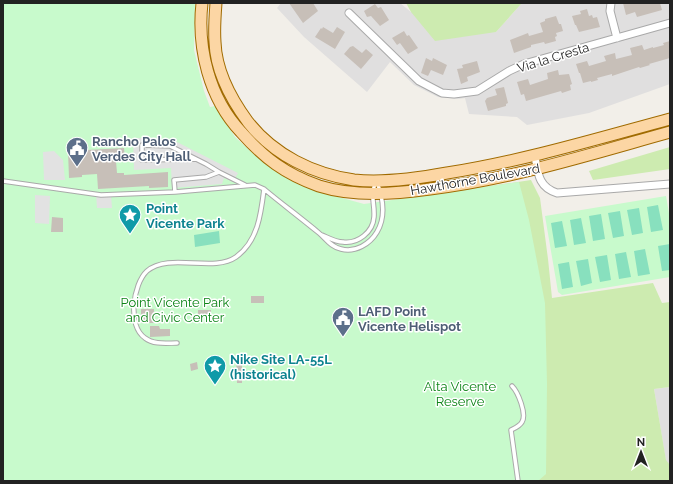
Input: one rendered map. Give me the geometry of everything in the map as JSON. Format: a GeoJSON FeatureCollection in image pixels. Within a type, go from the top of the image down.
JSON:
{"type":"FeatureCollection","features":[{"type":"Feature","properties":{"kind":"main road","name":"Hawthorne Boulevard"},"geometry":{"type":"LineString","coordinates":[[202,3],[202,49],[207,69],[223,109],[236,127],[256,149],[272,163],[295,176],[320,186],[344,192],[377,193],[408,192],[452,186],[537,169],[670,132]]}},
{"type":"Feature","properties":{"kind":"main road","name":"Hawthorne Boulevard"},"geometry":{"type":"LineString","coordinates":[[216,3],[215,44],[218,62],[227,88],[241,112],[255,131],[272,146],[293,160],[312,170],[334,176],[355,180],[404,179],[485,167],[535,156],[670,119]]}},
{"type":"Feature","properties":{"kind":"street"},"geometry":{"type":"LineString","coordinates":[[611,3],[610,11],[617,38]]}},
{"type":"Feature","properties":{"kind":"street","name":"Via la Cresta"},"geometry":{"type":"LineString","coordinates":[[349,13],[419,81],[442,93],[454,94],[477,91],[509,71],[524,64],[670,23]]}},
{"type":"Feature","properties":{"kind":"street"},"geometry":{"type":"LineString","coordinates":[[535,156],[537,169],[542,184],[557,193],[670,184]]}},
{"type":"Feature","properties":{"kind":"lane"},"geometry":{"type":"LineString","coordinates":[[196,159],[142,160],[142,145],[170,146],[196,159],[246,186]]}},
{"type":"Feature","properties":{"kind":"lane"},"geometry":{"type":"LineString","coordinates":[[175,192],[174,180],[206,177],[219,172]]}},
{"type":"Feature","properties":{"kind":"lane"},"geometry":{"type":"LineString","coordinates":[[321,235],[341,242],[349,243],[356,241],[369,232],[374,222],[375,215],[377,193],[376,180]]}},
{"type":"Feature","properties":{"kind":"lane"},"geometry":{"type":"LineString","coordinates":[[3,181],[101,195],[175,192],[256,186],[264,189],[321,235],[331,246],[340,249],[353,250],[366,244],[376,234],[382,222],[383,203],[377,193],[376,180]]}},
{"type":"Feature","properties":{"kind":"lane"},"geometry":{"type":"LineString","coordinates":[[177,343],[151,342],[143,338],[138,330],[134,312],[135,293],[140,282],[147,271],[163,264],[215,263],[225,262],[235,258],[246,247],[258,226],[264,189]]}},
{"type":"Feature","properties":{"kind":"lane"},"geometry":{"type":"LineString","coordinates":[[512,386],[518,394],[524,415],[522,422],[511,430],[518,481]]}},
{"type":"Feature","properties":{"kind":"shaded area"},"geometry":{"type":"Polygon","coordinates":[[[281,3],[400,3],[411,12],[496,32],[522,3],[670,3],[670,84],[589,113],[527,125],[517,117],[469,114],[465,98],[458,99],[438,97],[414,85],[390,62],[367,92],[304,37],[277,8],[281,3]]]}},
{"type":"Feature","properties":{"kind":"shaded area"},"geometry":{"type":"Polygon","coordinates":[[[133,138],[156,138],[160,142],[177,142],[238,173],[233,182],[224,178],[222,184],[172,188],[171,168],[134,170],[133,138]]]}},
{"type":"Feature","properties":{"kind":"shaded area"},"geometry":{"type":"Polygon","coordinates":[[[54,151],[63,160],[65,180],[44,180],[43,152],[54,151]]]}},
{"type":"Feature","properties":{"kind":"shaded area"},"geometry":{"type":"Polygon","coordinates":[[[96,194],[111,195],[112,208],[97,208],[96,194]]]}},
{"type":"Feature","properties":{"kind":"shaded area"},"geometry":{"type":"Polygon","coordinates":[[[35,195],[50,196],[49,224],[35,223],[35,195]]]}},
{"type":"Feature","properties":{"kind":"shaded area"},"geometry":{"type":"Polygon","coordinates":[[[670,387],[670,465],[666,461],[654,389],[670,387]]]}},
{"type":"Feature","properties":{"kind":"green space","name":"Point Vicente Park and Civic Center"},"geometry":{"type":"Polygon","coordinates":[[[3,3],[195,3],[194,50],[204,91],[210,107],[215,106],[235,137],[258,158],[285,177],[317,191],[364,204],[519,182],[529,220],[545,303],[547,384],[546,474],[538,481],[3,481],[3,3]]]}},
{"type":"Feature","properties":{"kind":"green space"},"geometry":{"type":"Polygon","coordinates":[[[406,3],[522,3],[496,32],[435,41],[411,12],[406,3]]]}},
{"type":"Feature","properties":{"kind":"green space"},"geometry":{"type":"Polygon","coordinates":[[[670,147],[670,169],[593,180],[589,171],[670,147]]]}},
{"type":"Feature","properties":{"kind":"green space","name":"Alta Vicente Reserve"},"geometry":{"type":"Polygon","coordinates":[[[531,180],[540,198],[552,298],[653,283],[662,303],[670,302],[670,387],[654,389],[666,460],[670,465],[670,481],[3,481],[321,242],[395,200],[531,180]]]}},
{"type":"Feature","properties":{"kind":"green space"},"geometry":{"type":"Polygon","coordinates":[[[666,196],[670,219],[670,277],[562,295],[558,292],[545,216],[666,196]]]}},
{"type":"Feature","properties":{"kind":"green space"},"geometry":{"type":"Polygon","coordinates":[[[658,205],[663,230],[651,232],[647,207],[658,205]]]}},
{"type":"Feature","properties":{"kind":"green space"},"geometry":{"type":"Polygon","coordinates":[[[639,208],[643,233],[632,235],[627,210],[639,208]]]}},
{"type":"Feature","properties":{"kind":"green space"},"geometry":{"type":"Polygon","coordinates":[[[620,211],[624,236],[613,238],[608,213],[620,211]]]}},
{"type":"Feature","properties":{"kind":"green space"},"geometry":{"type":"Polygon","coordinates":[[[601,214],[605,239],[593,241],[589,216],[601,214]]]}},
{"type":"Feature","properties":{"kind":"green space"},"geometry":{"type":"Polygon","coordinates":[[[581,218],[586,243],[574,245],[570,220],[581,218]]]}},
{"type":"Feature","properties":{"kind":"green space"},"geometry":{"type":"Polygon","coordinates":[[[562,221],[567,246],[555,248],[551,223],[562,221]]]}},
{"type":"Feature","properties":{"kind":"green space"},"geometry":{"type":"Polygon","coordinates":[[[219,231],[220,243],[195,247],[194,235],[219,231]]]}},
{"type":"Feature","properties":{"kind":"green space"},"geometry":{"type":"Polygon","coordinates":[[[670,244],[670,270],[662,271],[658,246],[670,244]]]}},
{"type":"Feature","properties":{"kind":"green space"},"geometry":{"type":"Polygon","coordinates":[[[645,249],[650,274],[638,276],[634,251],[645,249]]]}},
{"type":"Feature","properties":{"kind":"green space"},"geometry":{"type":"Polygon","coordinates":[[[626,252],[631,277],[619,279],[615,254],[626,252]]]}},
{"type":"Feature","properties":{"kind":"green space"},"geometry":{"type":"Polygon","coordinates":[[[607,255],[611,280],[600,282],[595,257],[607,255]]]}},
{"type":"Feature","properties":{"kind":"green space"},"geometry":{"type":"Polygon","coordinates":[[[588,259],[592,283],[581,286],[576,261],[588,259]]]}},
{"type":"Feature","properties":{"kind":"green space"},"geometry":{"type":"Polygon","coordinates":[[[569,262],[573,287],[562,289],[558,264],[569,262]]]}},
{"type":"Feature","properties":{"kind":"building"},"geometry":{"type":"Polygon","coordinates":[[[289,3],[313,3],[318,11],[303,23],[289,3]]]}},
{"type":"Feature","properties":{"kind":"building"},"geometry":{"type":"Polygon","coordinates":[[[623,3],[660,3],[662,10],[637,17],[635,12],[626,15],[623,3]]]}},
{"type":"Feature","properties":{"kind":"building"},"geometry":{"type":"Polygon","coordinates":[[[375,4],[378,8],[381,7],[389,20],[380,26],[371,16],[367,17],[364,11],[375,4]]]}},
{"type":"Feature","properties":{"kind":"building"},"geometry":{"type":"Polygon","coordinates":[[[587,9],[589,16],[592,15],[593,18],[597,17],[600,27],[579,32],[572,16],[581,14],[580,11],[587,9]]]}},
{"type":"Feature","properties":{"kind":"building"},"geometry":{"type":"Polygon","coordinates":[[[556,16],[563,31],[556,33],[556,41],[545,44],[544,42],[531,45],[531,47],[514,53],[510,40],[528,33],[529,36],[543,32],[540,23],[545,21],[545,19],[556,16]]]}},
{"type":"Feature","properties":{"kind":"building"},"geometry":{"type":"Polygon","coordinates":[[[323,27],[333,33],[337,27],[345,32],[335,49],[315,37],[323,27]]]}},
{"type":"Feature","properties":{"kind":"building"},"geometry":{"type":"Polygon","coordinates":[[[404,31],[407,36],[409,35],[418,48],[408,54],[400,43],[397,45],[392,38],[404,31]]]}},
{"type":"Feature","properties":{"kind":"building"},"geometry":{"type":"Polygon","coordinates":[[[670,41],[670,58],[612,76],[612,74],[597,78],[598,80],[591,82],[583,83],[576,64],[587,61],[589,66],[606,61],[604,56],[615,53],[616,59],[632,55],[630,48],[642,45],[644,50],[664,45],[663,43],[670,41]]]}},
{"type":"Feature","properties":{"kind":"building"},"geometry":{"type":"Polygon","coordinates":[[[353,46],[362,53],[366,49],[373,55],[361,69],[344,54],[350,47],[353,46]]]}},
{"type":"Feature","properties":{"kind":"building"},"geometry":{"type":"Polygon","coordinates":[[[426,58],[432,61],[433,58],[447,65],[443,75],[431,70],[428,76],[421,73],[426,58]]]}},
{"type":"Feature","properties":{"kind":"building"},"geometry":{"type":"Polygon","coordinates":[[[477,61],[480,72],[467,77],[468,81],[461,84],[457,69],[463,68],[462,65],[477,61]]]}},
{"type":"Feature","properties":{"kind":"building"},"geometry":{"type":"Polygon","coordinates":[[[558,70],[559,75],[569,74],[572,84],[570,85],[571,90],[562,93],[561,91],[526,101],[524,94],[521,95],[517,82],[528,79],[530,85],[548,79],[547,73],[558,70]]]}},
{"type":"Feature","properties":{"kind":"building"},"geometry":{"type":"Polygon","coordinates":[[[504,87],[508,103],[506,106],[488,111],[485,101],[487,98],[497,95],[495,89],[504,87]]]}},
{"type":"Feature","properties":{"kind":"building"},"geometry":{"type":"Polygon","coordinates":[[[124,148],[125,160],[116,161],[117,173],[124,173],[124,175],[168,172],[168,187],[149,188],[149,186],[98,189],[97,174],[69,178],[68,151],[124,148]]]}},
{"type":"Feature","properties":{"kind":"building"},"geometry":{"type":"Polygon","coordinates":[[[52,217],[63,218],[63,232],[51,232],[52,217]]]}},
{"type":"Feature","properties":{"kind":"building"},"geometry":{"type":"Polygon","coordinates":[[[251,296],[264,296],[264,303],[251,303],[251,296]]]}},
{"type":"Feature","properties":{"kind":"building"},"geometry":{"type":"Polygon","coordinates":[[[141,309],[154,309],[154,323],[141,323],[141,309]]]}},
{"type":"Feature","properties":{"kind":"building"},"geometry":{"type":"Polygon","coordinates":[[[198,310],[211,310],[211,317],[198,317],[198,310]]]}},
{"type":"Feature","properties":{"kind":"building"},"geometry":{"type":"Polygon","coordinates":[[[150,326],[159,326],[160,329],[170,329],[170,336],[150,337],[150,326]]]}},
{"type":"Feature","properties":{"kind":"building"},"geometry":{"type":"Polygon","coordinates":[[[236,358],[242,358],[242,383],[237,383],[236,358]]]}},
{"type":"Feature","properties":{"kind":"building"},"geometry":{"type":"Polygon","coordinates":[[[197,362],[198,369],[191,371],[190,364],[197,362]]]}},
{"type":"Feature","properties":{"kind":"place","name":"Rancho Palos Verdes City Hall"},"geometry":{"type":"Point","coordinates":[77,168]}},
{"type":"Feature","properties":{"kind":"place","name":"Point Vicente Park"},"geometry":{"type":"Point","coordinates":[130,234]}},
{"type":"Feature","properties":{"kind":"place","name":"LAFD Point Vicente Helispot"},"geometry":{"type":"Point","coordinates":[343,338]}},
{"type":"Feature","properties":{"kind":"place","name":"Nike Site LA-55L (historical)"},"geometry":{"type":"Point","coordinates":[215,386]}}]}
